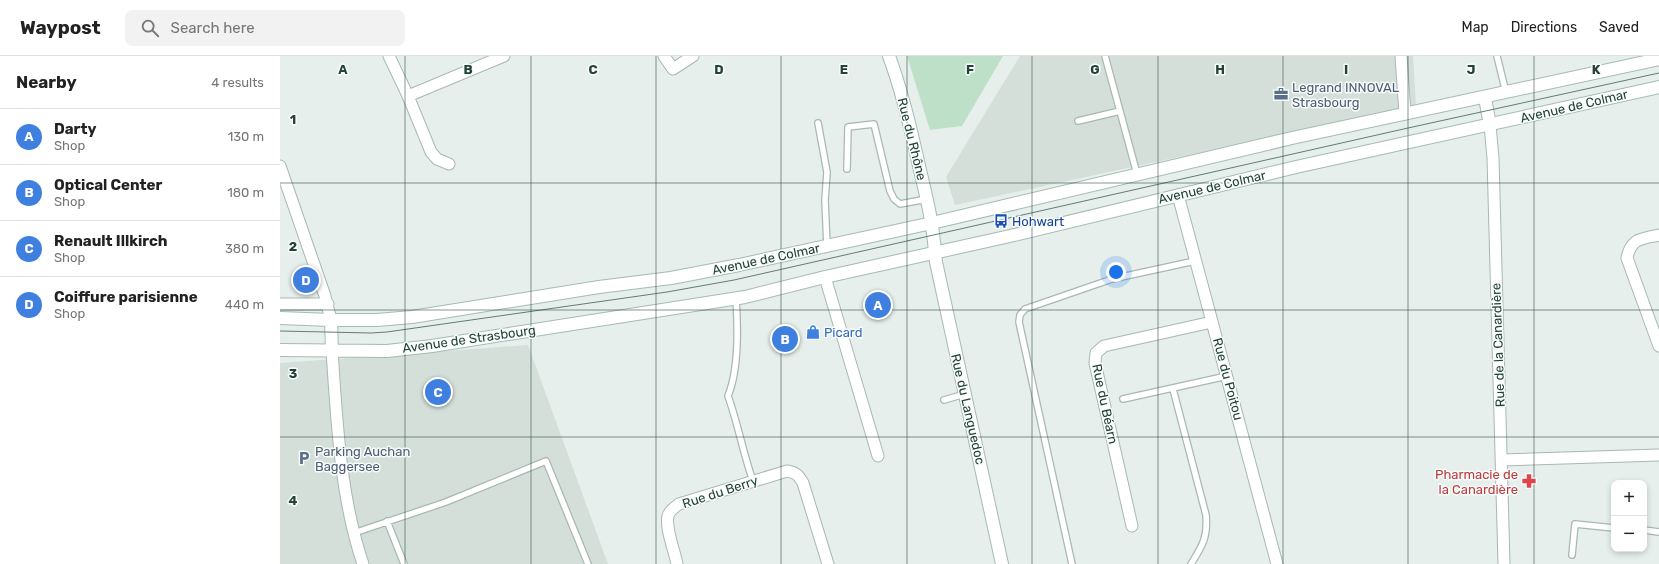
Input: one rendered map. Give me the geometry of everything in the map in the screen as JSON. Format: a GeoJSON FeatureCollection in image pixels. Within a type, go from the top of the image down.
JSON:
{"type":"FeatureCollection","features":[{"type":"Feature","properties":{"kind":"main road","name":"Rue du Rhône"},"geometry":{"type":"LineString","coordinates":[[889,56],[896,76],[932,222]]}},
{"type":"Feature","properties":{"kind":"main road","name":"Avenue de Colmar"},"geometry":{"type":"LineString","coordinates":[[331,320],[377,320],[412,317],[599,287],[671,278],[739,265],[932,222],[1292,138],[1485,98],[1659,59]]}},
{"type":"Feature","properties":{"kind":"main road","name":"Avenue de Colmar"},"geometry":{"type":"LineString","coordinates":[[605,318],[736,298],[935,253],[1303,165],[1659,87]]}},
{"type":"Feature","properties":{"kind":"main road"},"geometry":{"type":"LineString","coordinates":[[1485,98],[1490,125]]}},
{"type":"Feature","properties":{"kind":"main road"},"geometry":{"type":"LineString","coordinates":[[932,222],[935,253]]}},
{"type":"Feature","properties":{"kind":"main road","name":"Rue du Languedoc"},"geometry":{"type":"LineString","coordinates":[[935,253],[938,274],[1002,564]]}},
{"type":"Feature","properties":{"kind":"main road"},"geometry":{"type":"LineString","coordinates":[[280,318],[331,320],[332,351]]}},
{"type":"Feature","properties":{"kind":"main road","name":"Avenue de Strasbourg"},"geometry":{"type":"LineString","coordinates":[[280,350],[387,350],[432,346],[605,318]]}},
{"type":"Feature","properties":{"kind":"street"},"geometry":{"type":"LineString","coordinates":[[389,56],[408,96],[431,152],[436,159],[449,164]]}},
{"type":"Feature","properties":{"kind":"street"},"geometry":{"type":"LineString","coordinates":[[408,96],[504,56]]}},
{"type":"Feature","properties":{"kind":"street"},"geometry":{"type":"LineString","coordinates":[[664,56],[673,69],[694,56]]}},
{"type":"Feature","properties":{"kind":"street"},"geometry":{"type":"LineString","coordinates":[[1401,56],[1405,114]]}},
{"type":"Feature","properties":{"kind":"street","name":"Rue de la Canardière"},"geometry":{"type":"LineString","coordinates":[[1490,125],[1493,166],[1504,564]]}},
{"type":"Feature","properties":{"kind":"street"},"geometry":{"type":"LineString","coordinates":[[280,166],[328,304],[331,320]]}},
{"type":"Feature","properties":{"kind":"street","name":"Rue du Poitou"},"geometry":{"type":"LineString","coordinates":[[1178,195],[1277,564]]}},
{"type":"Feature","properties":{"kind":"street"},"geometry":{"type":"LineString","coordinates":[[1659,235],[1638,239],[1629,246],[1627,258],[1659,346]]}},
{"type":"Feature","properties":{"kind":"street"},"geometry":{"type":"LineString","coordinates":[[825,277],[878,456]]}},
{"type":"Feature","properties":{"kind":"street"},"geometry":{"type":"LineString","coordinates":[[280,304],[328,304]]}},
{"type":"Feature","properties":{"kind":"street","name":"Rue du Béarn"},"geometry":{"type":"LineString","coordinates":[[1132,526],[1095,363],[1096,353],[1104,346],[1212,322]]}},
{"type":"Feature","properties":{"kind":"street"},"geometry":{"type":"LineString","coordinates":[[332,351],[340,453],[349,511],[363,564]]}},
{"type":"Feature","properties":{"kind":"street"},"geometry":{"type":"LineString","coordinates":[[1502,460],[1659,455]]}},
{"type":"Feature","properties":{"kind":"street","name":"Rue du Berry"},"geometry":{"type":"LineString","coordinates":[[677,564],[668,526],[668,516],[679,504],[787,471],[793,472],[799,476],[803,483],[828,564]]}},
{"type":"Feature","properties":{"kind":"lane"},"geometry":{"type":"LineString","coordinates":[[1105,56],[1137,174]]}},
{"type":"Feature","properties":{"kind":"lane"},"geometry":{"type":"LineString","coordinates":[[1497,56],[1506,93]]}},
{"type":"Feature","properties":{"kind":"lane"},"geometry":{"type":"LineString","coordinates":[[1078,122],[1120,111]]}},
{"type":"Feature","properties":{"kind":"lane"},"geometry":{"type":"LineString","coordinates":[[818,123],[827,172],[825,200],[827,246]]}},
{"type":"Feature","properties":{"kind":"lane"},"geometry":{"type":"LineString","coordinates":[[847,169],[848,127],[874,124],[890,191],[894,199],[900,204],[927,199]]}},
{"type":"Feature","properties":{"kind":"lane"},"geometry":{"type":"LineString","coordinates":[[1072,564],[1019,322],[1020,315],[1025,309],[1112,279],[1195,261]]}},
{"type":"Feature","properties":{"kind":"lane"},"geometry":{"type":"LineString","coordinates":[[736,298],[736,356],[732,387],[728,396],[738,423],[744,458],[753,481]]}},
{"type":"Feature","properties":{"kind":"lane"},"geometry":{"type":"LineString","coordinates":[[1123,399],[1227,376]]}},
{"type":"Feature","properties":{"kind":"lane"},"geometry":{"type":"LineString","coordinates":[[1173,389],[1206,516],[1207,528],[1204,543],[1191,564]]}},
{"type":"Feature","properties":{"kind":"lane"},"geometry":{"type":"LineString","coordinates":[[944,400],[965,394]]}},
{"type":"Feature","properties":{"kind":"lane"},"geometry":{"type":"LineString","coordinates":[[354,533],[446,502],[546,461],[588,564]]}},
{"type":"Feature","properties":{"kind":"lane"},"geometry":{"type":"LineString","coordinates":[[387,521],[404,564]]}},
{"type":"Feature","properties":{"kind":"lane"},"geometry":{"type":"LineString","coordinates":[[1572,555],[1576,524],[1611,528]]}},
{"type":"Feature","properties":{"kind":"lane"},"geometry":{"type":"LineString","coordinates":[[1647,530],[1659,532]]}},
{"type":"Feature","properties":{"kind":"shaded area"},"geometry":{"type":"Polygon","coordinates":[[[1020,56],[1413,56],[1416,106],[955,205],[946,177],[1020,56]]]}},
{"type":"Feature","properties":{"kind":"shaded area"},"geometry":{"type":"Polygon","coordinates":[[[528,345],[608,564],[280,564],[280,363],[528,345]]]}},
{"type":"Feature","properties":{"kind":"green space"},"geometry":{"type":"Polygon","coordinates":[[[907,56],[1003,56],[962,126],[930,130],[907,56]]]}},
{"type":"Feature","properties":{"kind":"tram line"},"geometry":{"type":"LineString","coordinates":[[280,331],[387,332],[667,292],[734,280],[1659,73]]}},
{"type":"Feature","properties":{"kind":"place","name":"Legrand INNOVAL Strasbourg"},"geometry":{"type":"Point","coordinates":[1281,94]}},
{"type":"Feature","properties":{"kind":"place","name":"Hohwart"},"geometry":{"type":"Point","coordinates":[1001,221]}},
{"type":"Feature","properties":{"kind":"place","name":"Coiffure parisienne"},"geometry":{"type":"Point","coordinates":[306,280]}},
{"type":"Feature","properties":{"kind":"place","name":"Darty"},"geometry":{"type":"Point","coordinates":[878,305]}},
{"type":"Feature","properties":{"kind":"place","name":"Picard"},"geometry":{"type":"Point","coordinates":[813,332]}},
{"type":"Feature","properties":{"kind":"place","name":"Optical Center"},"geometry":{"type":"Point","coordinates":[785,339]}},
{"type":"Feature","properties":{"kind":"place","name":"Renault Illkirch"},"geometry":{"type":"Point","coordinates":[438,392]}},
{"type":"Feature","properties":{"kind":"place","name":"Parking Auchan Baggersee"},"geometry":{"type":"Point","coordinates":[304,458]}},
{"type":"Feature","properties":{"kind":"place","name":"Pharmacie de la Canardière"},"geometry":{"type":"Point","coordinates":[1529,481]}}]}
